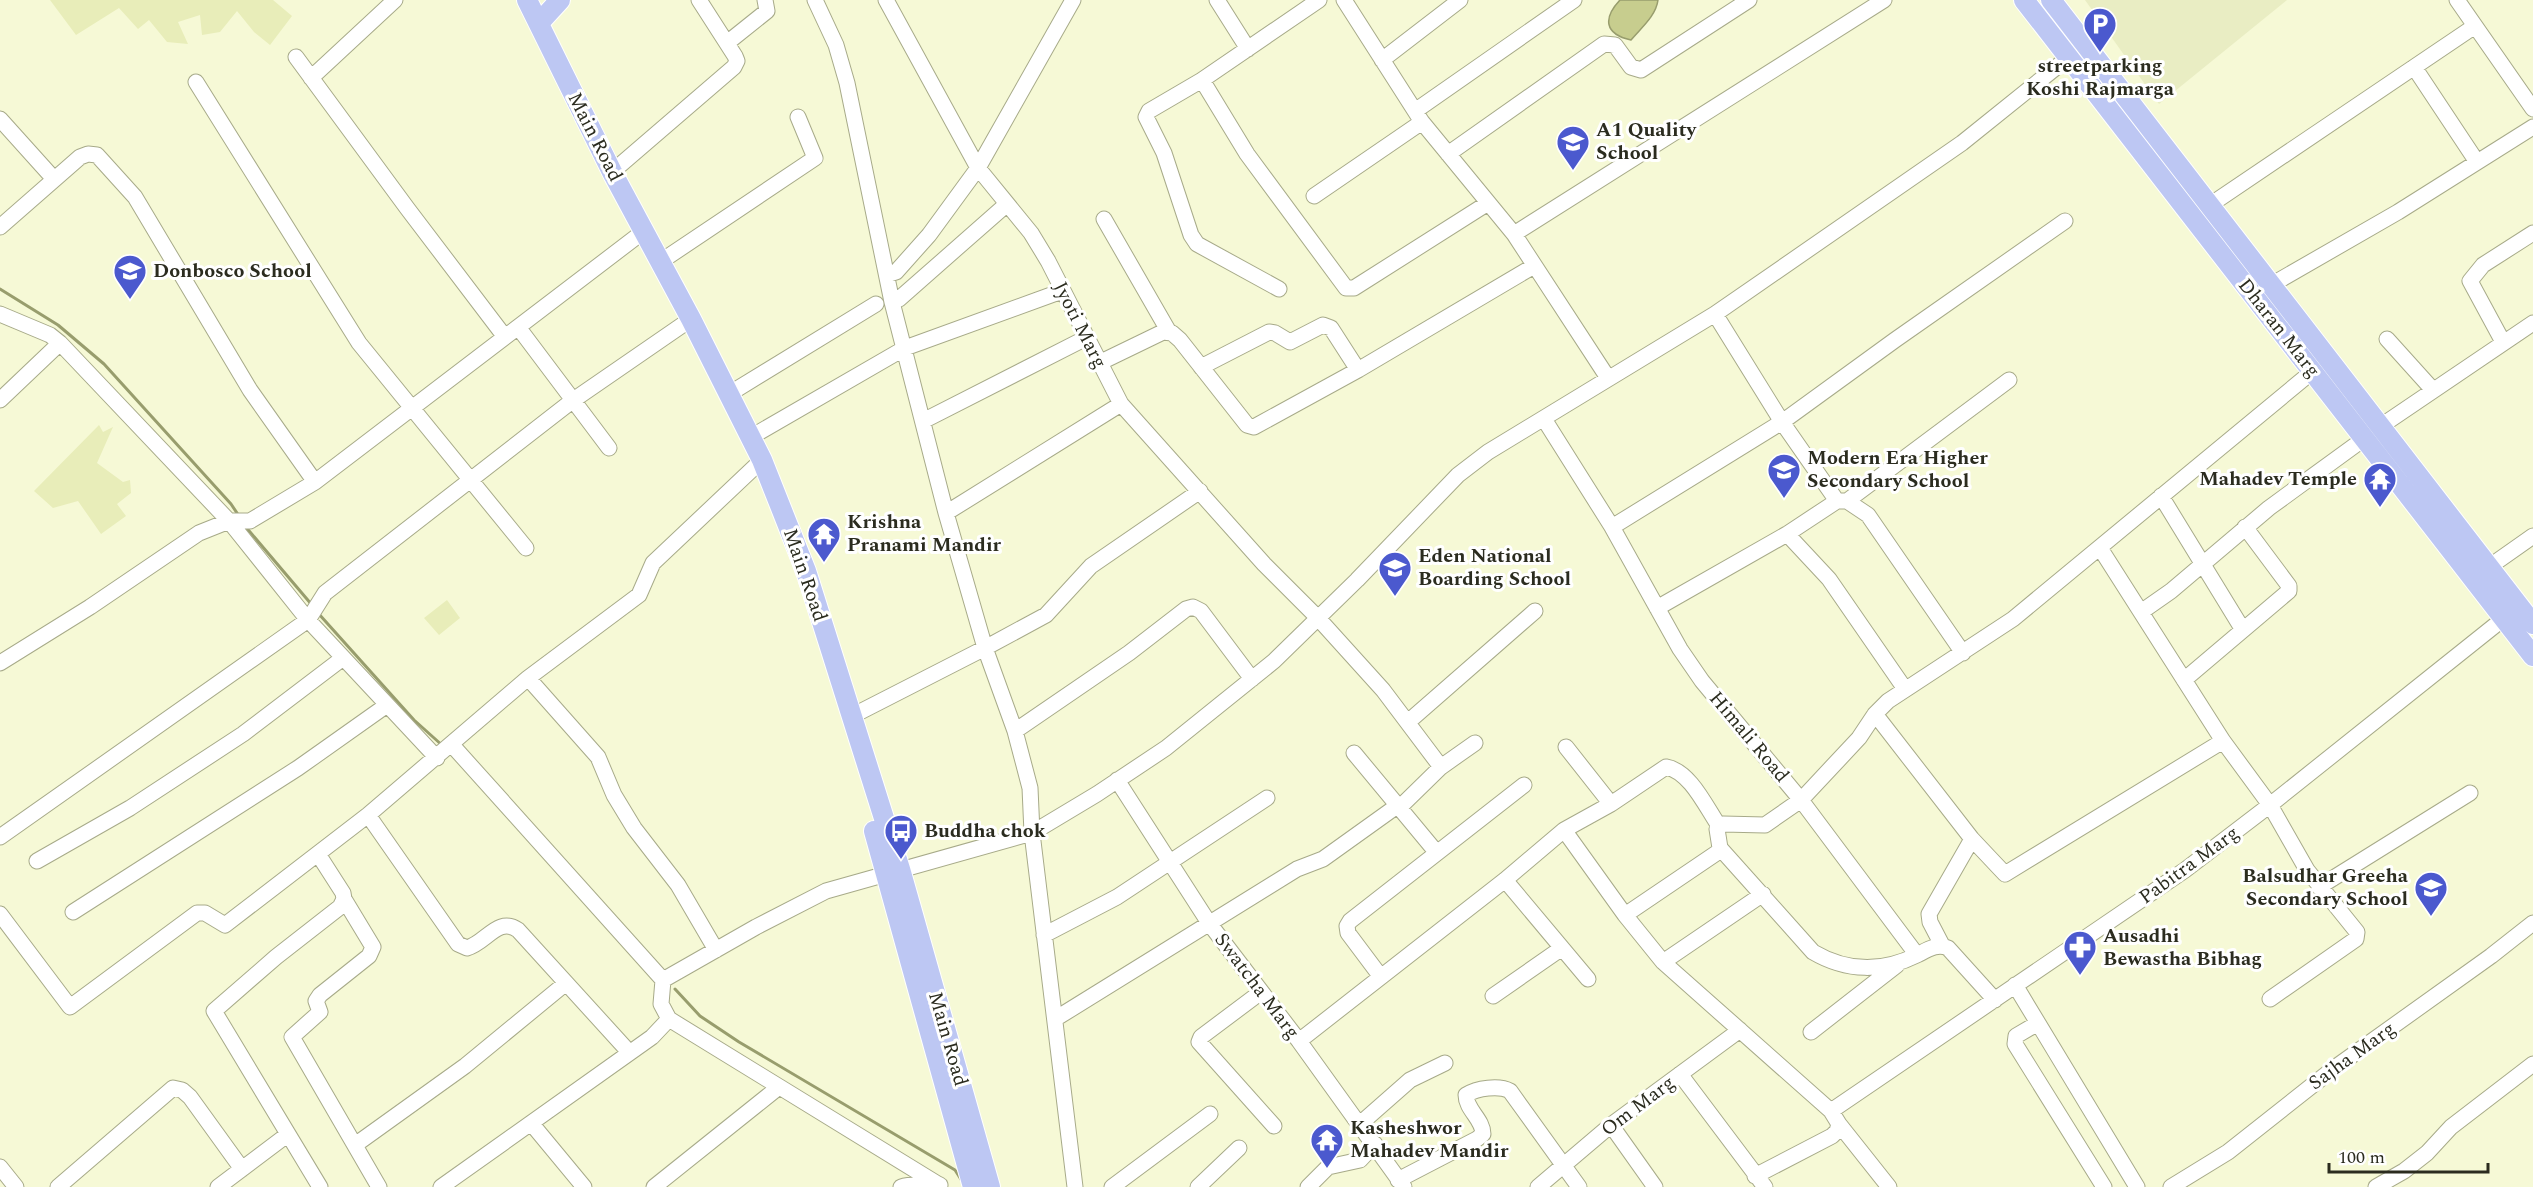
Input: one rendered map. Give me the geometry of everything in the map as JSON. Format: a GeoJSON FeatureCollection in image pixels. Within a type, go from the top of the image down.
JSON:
{"type":"FeatureCollection","features":[{"type":"Feature","properties":{"kind":"main road","name":"Main Road"},"geometry":{"type":"LineString","coordinates":[[514,0],[687,321],[758,464],[806,571],[852,716],[973,1187]]}},
{"type":"Feature","properties":{"kind":"main road","name":"Main Road"},"geometry":{"type":"LineString","coordinates":[[527,0],[641,233],[660,262],[687,321],[751,437],[758,464],[826,660],[990,1187]]}},
{"type":"Feature","properties":{"kind":"main road"},"geometry":{"type":"LineString","coordinates":[[539,23],[560,0]]}},
{"type":"Feature","properties":{"kind":"main road","name":"Dharan Marg"},"geometry":{"type":"LineString","coordinates":[[2024,0],[2533,656]]}},
{"type":"Feature","properties":{"kind":"main road","name":"Dharan Marg"},"geometry":{"type":"LineString","coordinates":[[2051,0],[2533,624]]}},
{"type":"Feature","properties":{"kind":"street"},"geometry":{"type":"LineString","coordinates":[[311,78],[395,0]]}},
{"type":"Feature","properties":{"kind":"street"},"geometry":{"type":"LineString","coordinates":[[612,172],[734,67],[735,56],[699,0]]}},
{"type":"Feature","properties":{"kind":"street"},"geometry":{"type":"LineString","coordinates":[[727,43],[767,11],[765,0]]}},
{"type":"Feature","properties":{"kind":"street"},"geometry":{"type":"LineString","coordinates":[[815,0],[836,45],[847,83],[892,302],[946,513],[985,648],[1015,731],[1030,788],[1032,833],[1075,1187]]}},
{"type":"Feature","properties":{"kind":"street","name":"Jyoti Marg"},"geometry":{"type":"LineString","coordinates":[[886,0],[978,168],[1031,233],[1120,404],[1264,564],[1383,690],[1441,767]]}},
{"type":"Feature","properties":{"kind":"street"},"geometry":{"type":"LineString","coordinates":[[886,275],[896,272],[929,235],[978,168],[1073,0]]}},
{"type":"Feature","properties":{"kind":"street"},"geometry":{"type":"LineString","coordinates":[[1217,0],[1248,49]]}},
{"type":"Feature","properties":{"kind":"street"},"geometry":{"type":"LineString","coordinates":[[1279,289],[1197,244],[1191,235],[1164,153],[1146,120],[1149,111],[1203,80],[1319,0]]}},
{"type":"Feature","properties":{"kind":"street"},"geometry":{"type":"LineString","coordinates":[[1344,0],[1418,117],[1514,234],[1608,378]]}},
{"type":"Feature","properties":{"kind":"street"},"geometry":{"type":"LineString","coordinates":[[1382,60],[1460,0]]}},
{"type":"Feature","properties":{"kind":"street"},"geometry":{"type":"LineString","coordinates":[[1314,196],[1574,0]]}},
{"type":"Feature","properties":{"kind":"street"},"geometry":{"type":"LineString","coordinates":[[1448,154],[1604,44],[1615,45],[1631,67],[1641,70],[1749,0]]}},
{"type":"Feature","properties":{"kind":"street"},"geometry":{"type":"LineString","coordinates":[[1514,234],[1884,0]]}},
{"type":"Feature","properties":{"kind":"street"},"geometry":{"type":"LineString","coordinates":[[2457,0],[2533,109]]}},
{"type":"Feature","properties":{"kind":"street"},"geometry":{"type":"LineString","coordinates":[[2210,205],[2475,26]]}},
{"type":"Feature","properties":{"kind":"street"},"geometry":{"type":"LineString","coordinates":[[296,57],[505,337]]}},
{"type":"Feature","properties":{"kind":"street"},"geometry":{"type":"LineString","coordinates":[[663,980],[826,891],[1032,833],[1166,748],[1274,661],[1357,580],[1458,475],[1488,452],[1715,314],[1962,143],[2069,57]]}},
{"type":"Feature","properties":{"kind":"street"},"geometry":{"type":"LineString","coordinates":[[2414,67],[2477,162]]}},
{"type":"Feature","properties":{"kind":"street"},"geometry":{"type":"LineString","coordinates":[[1203,80],[1247,154],[1346,288],[1354,288],[1488,203]]}},
{"type":"Feature","properties":{"kind":"street"},"geometry":{"type":"LineString","coordinates":[[196,82],[358,343],[526,548]]}},
{"type":"Feature","properties":{"kind":"street"},"geometry":{"type":"LineString","coordinates":[[660,262],[815,158],[798,117]]}},
{"type":"Feature","properties":{"kind":"street"},"geometry":{"type":"LineString","coordinates":[[0,120],[54,179]]}},
{"type":"Feature","properties":{"kind":"street"},"geometry":{"type":"LineString","coordinates":[[2271,285],[2398,212],[2533,127]]}},
{"type":"Feature","properties":{"kind":"street"},"geometry":{"type":"LineString","coordinates":[[0,227],[81,157],[88,154],[97,155],[135,197],[250,390],[315,482]]}},
{"type":"Feature","properties":{"kind":"street"},"geometry":{"type":"LineString","coordinates":[[892,302],[899,299],[1007,204]]}},
{"type":"Feature","properties":{"kind":"street"},"geometry":{"type":"LineString","coordinates":[[1104,219],[1169,332],[1180,340],[1251,428],[1358,370],[1534,266]]}},
{"type":"Feature","properties":{"kind":"street"},"geometry":{"type":"LineString","coordinates":[[1612,527],[1782,422],[2065,221]]}},
{"type":"Feature","properties":{"kind":"street"},"geometry":{"type":"LineString","coordinates":[[2503,342],[2470,281],[2483,266],[2533,232]]}},
{"type":"Feature","properties":{"kind":"street"},"geometry":{"type":"LineString","coordinates":[[0,663],[90,607],[199,533],[229,521],[250,521],[315,482],[641,233]]}},
{"type":"Feature","properties":{"kind":"street"},"geometry":{"type":"LineString","coordinates":[[751,437],[905,348],[1062,291]]}},
{"type":"Feature","properties":{"kind":"street"},"geometry":{"type":"LineString","coordinates":[[729,394],[876,304]]}},
{"type":"Feature","properties":{"kind":"street"},"geometry":{"type":"LineString","coordinates":[[0,314],[50,335],[60,343],[229,521],[308,620],[437,758]]}},
{"type":"Feature","properties":{"kind":"street"},"geometry":{"type":"LineString","coordinates":[[1715,314],[1782,422],[1842,501],[1868,515],[1963,653]]}},
{"type":"Feature","properties":{"kind":"street"},"geometry":{"type":"LineString","coordinates":[[0,837],[308,620],[321,596],[572,401],[687,321]]}},
{"type":"Feature","properties":{"kind":"street"},"geometry":{"type":"LineString","coordinates":[[2381,426],[2533,323]]}},
{"type":"Feature","properties":{"kind":"street"},"geometry":{"type":"LineString","coordinates":[[1201,368],[1269,332],[1290,342],[1323,325],[1331,328],[1358,370]]}},
{"type":"Feature","properties":{"kind":"street"},"geometry":{"type":"LineString","coordinates":[[518,327],[609,448]]}},
{"type":"Feature","properties":{"kind":"street"},"geometry":{"type":"LineString","coordinates":[[1099,363],[1163,332],[1169,332]]}},
{"type":"Feature","properties":{"kind":"street"},"geometry":{"type":"LineString","coordinates":[[923,421],[1086,338]]}},
{"type":"Feature","properties":{"kind":"street"},"geometry":{"type":"LineString","coordinates":[[2387,339],[2433,390]]}},
{"type":"Feature","properties":{"kind":"street"},"geometry":{"type":"LineString","coordinates":[[0,400],[60,343]]}},
{"type":"Feature","properties":{"kind":"street"},"geometry":{"type":"LineString","coordinates":[[1719,826],[1727,823],[1757,827],[1765,825],[1801,800],[1859,738],[1875,714],[1905,689],[2013,619],[2313,371]]}},
{"type":"Feature","properties":{"kind":"street"},"geometry":{"type":"LineString","coordinates":[[1658,608],[1842,501],[2009,380]]}},
{"type":"Feature","properties":{"kind":"street"},"geometry":{"type":"LineString","coordinates":[[946,513],[1120,404]]}},
{"type":"Feature","properties":{"kind":"street","name":"Himali Road"},"geometry":{"type":"LineString","coordinates":[[1544,419],[1612,527],[1680,649],[1702,681],[1801,800],[1917,955]]}},
{"type":"Feature","properties":{"kind":"street"},"geometry":{"type":"LineString","coordinates":[[2141,612],[2171,591],[2245,527],[2365,438]]}},
{"type":"Feature","properties":{"kind":"street"},"geometry":{"type":"LineString","coordinates":[[0,914],[70,1007],[197,913],[206,913],[225,925],[368,815],[528,678],[639,595],[653,563],[758,464]]}},
{"type":"Feature","properties":{"kind":"street"},"geometry":{"type":"LineString","coordinates":[[852,716],[1046,615],[1091,566],[1200,491]]}},
{"type":"Feature","properties":{"kind":"street"},"geometry":{"type":"LineString","coordinates":[[2161,496],[2244,630]]}},
{"type":"Feature","properties":{"kind":"street"},"geometry":{"type":"LineString","coordinates":[[2184,680],[2287,594],[2290,588],[2245,527]]}},
{"type":"Feature","properties":{"kind":"street"},"geometry":{"type":"LineString","coordinates":[[1787,534],[1829,579],[1905,689]]}},
{"type":"Feature","properties":{"kind":"street"},"geometry":{"type":"LineString","coordinates":[[2489,567],[2533,536]]}},
{"type":"Feature","properties":{"kind":"street"},"geometry":{"type":"LineString","coordinates":[[2100,548],[2223,741],[2270,805],[2307,870],[2357,932],[2356,939],[2270,999]]}},
{"type":"Feature","properties":{"kind":"street"},"geometry":{"type":"LineString","coordinates":[[1015,731],[1129,653],[1186,609],[1193,607],[1201,611],[1252,679]]}},
{"type":"Feature","properties":{"kind":"street"},"geometry":{"type":"LineString","coordinates":[[1408,722],[1535,611]]}},
{"type":"Feature","properties":{"kind":"street","name":"Pabitra Marg"},"geometry":{"type":"LineString","coordinates":[[1760,1181],[1832,1136],[1837,1131],[1835,1118],[1995,1000],[2185,870],[2503,619]]}},
{"type":"Feature","properties":{"kind":"street"},"geometry":{"type":"LineString","coordinates":[[37,861],[130,808],[224,747],[343,658]]}},
{"type":"Feature","properties":{"kind":"street"},"geometry":{"type":"LineString","coordinates":[[528,678],[598,757],[624,812],[678,885],[716,950]]}},
{"type":"Feature","properties":{"kind":"street"},"geometry":{"type":"LineString","coordinates":[[73,912],[298,768],[387,705]]}},
{"type":"Feature","properties":{"kind":"street"},"geometry":{"type":"LineString","coordinates":[[1875,714],[1972,839],[2000,871],[2008,874],[2223,741]]}},
{"type":"Feature","properties":{"kind":"street"},"geometry":{"type":"LineString","coordinates":[[1055,1019],[1297,868],[1323,859],[1398,807],[1441,767],[1475,743]]}},
{"type":"Feature","properties":{"kind":"street"},"geometry":{"type":"LineString","coordinates":[[452,745],[663,980],[661,1004],[669,1019],[939,1185]]}},
{"type":"Feature","properties":{"kind":"street"},"geometry":{"type":"LineString","coordinates":[[1566,747],[1611,804]]}},
{"type":"Feature","properties":{"kind":"street"},"geometry":{"type":"LineString","coordinates":[[1354,753],[1437,853]]}},
{"type":"Feature","properties":{"kind":"street"},"geometry":{"type":"LineString","coordinates":[[1299,1041],[1505,880],[1564,830],[1611,804],[1666,767],[1676,768],[1686,778],[1719,826]]}},
{"type":"Feature","properties":{"kind":"street","name":"Swatcha Marg"},"geometry":{"type":"LineString","coordinates":[[1117,780],[1209,923],[1375,1144],[1401,1184]]}},
{"type":"Feature","properties":{"kind":"street"},"geometry":{"type":"LineString","coordinates":[[1381,977],[1348,933],[1348,924],[1524,785]]}},
{"type":"Feature","properties":{"kind":"street"},"geometry":{"type":"LineString","coordinates":[[2319,887],[2470,793]]}},
{"type":"Feature","properties":{"kind":"street"},"geometry":{"type":"LineString","coordinates":[[1044,935],[1117,897],[1267,798]]}},
{"type":"Feature","properties":{"kind":"street"},"geometry":{"type":"LineString","coordinates":[[368,815],[458,944],[467,948],[475,946],[503,925],[511,925],[629,1052]]}},
{"type":"Feature","properties":{"kind":"street"},"geometry":{"type":"LineString","coordinates":[[1719,826],[1717,832],[1720,848],[1813,952],[1830,962],[1865,969],[1898,964]]}},
{"type":"Feature","properties":{"kind":"street"},"geometry":{"type":"LineString","coordinates":[[1564,830],[1625,915],[1663,962],[1835,1118],[1889,1187]]}},
{"type":"Feature","properties":{"kind":"street"},"geometry":{"type":"LineString","coordinates":[[1972,839],[1929,914],[1930,922],[1942,945],[1948,948],[1995,1000]]}},
{"type":"Feature","properties":{"kind":"street"},"geometry":{"type":"LineString","coordinates":[[1625,915],[1715,854],[1720,848]]}},
{"type":"Feature","properties":{"kind":"street"},"geometry":{"type":"LineString","coordinates":[[318,854],[373,947],[369,956],[320,994],[316,1001],[320,1012],[292,1037],[379,1187]]}},
{"type":"Feature","properties":{"kind":"street"},"geometry":{"type":"LineString","coordinates":[[1505,880],[1588,979]]}},
{"type":"Feature","properties":{"kind":"street"},"geometry":{"type":"LineString","coordinates":[[1663,962],[1762,894]]}},
{"type":"Feature","properties":{"kind":"street"},"geometry":{"type":"LineString","coordinates":[[320,1187],[287,1135],[246,1060],[214,1011],[276,957],[340,907],[344,899]]}},
{"type":"Feature","properties":{"kind":"street","name":"Sajha Marg"},"geometry":{"type":"LineString","coordinates":[[2171,1187],[2229,1152],[2332,1069],[2491,956],[2533,923]]}},
{"type":"Feature","properties":{"kind":"street"},"geometry":{"type":"LineString","coordinates":[[1811,1032],[1898,964],[1942,945]]}},
{"type":"Feature","properties":{"kind":"street"},"geometry":{"type":"LineString","coordinates":[[1493,996],[1562,948]]}},
{"type":"Feature","properties":{"kind":"street"},"geometry":{"type":"LineString","coordinates":[[355,1145],[465,1066],[566,983]]}},
{"type":"Feature","properties":{"kind":"street"},"geometry":{"type":"LineString","coordinates":[[2015,986],[2138,1187]]}},
{"type":"Feature","properties":{"kind":"street"},"geometry":{"type":"LineString","coordinates":[[1262,992],[1201,1037],[1199,1042],[1274,1126]]}},
{"type":"Feature","properties":{"kind":"street"},"geometry":{"type":"LineString","coordinates":[[444,1186],[652,1037],[669,1019]]}},
{"type":"Feature","properties":{"kind":"street"},"geometry":{"type":"LineString","coordinates":[[2038,1023],[2016,1036],[2015,1044],[2104,1187]]}},
{"type":"Feature","properties":{"kind":"street","name":"Om Marg"},"geometry":{"type":"LineString","coordinates":[[1539,1187],[1611,1125],[1740,1030]]}},
{"type":"Feature","properties":{"kind":"street"},"geometry":{"type":"LineString","coordinates":[[1360,1124],[1410,1080],[1445,1063]]}},
{"type":"Feature","properties":{"kind":"street"},"geometry":{"type":"LineString","coordinates":[[2376,1187],[2404,1171],[2451,1127],[2533,1064]]}},
{"type":"Feature","properties":{"kind":"street"},"geometry":{"type":"LineString","coordinates":[[1680,1074],[1760,1181]]}},
{"type":"Feature","properties":{"kind":"street"},"geometry":{"type":"LineString","coordinates":[[654,1187],[779,1087]]}},
{"type":"Feature","properties":{"kind":"street"},"geometry":{"type":"LineString","coordinates":[[1401,1184],[1483,1134],[1483,1128],[1466,1101],[1466,1095],[1472,1091],[1503,1087],[1510,1091],[1579,1187]]}},
{"type":"Feature","properties":{"kind":"street"},"geometry":{"type":"LineString","coordinates":[[58,1187],[173,1088],[182,1090],[190,1097],[242,1169]]}},
{"type":"Feature","properties":{"kind":"street"},"geometry":{"type":"LineString","coordinates":[[1112,1187],[1210,1114]]}},
{"type":"Feature","properties":{"kind":"street"},"geometry":{"type":"LineString","coordinates":[[531,1123],[584,1187]]}},
{"type":"Feature","properties":{"kind":"street"},"geometry":{"type":"LineString","coordinates":[[1611,1125],[1655,1187]]}},
{"type":"Feature","properties":{"kind":"street"},"geometry":{"type":"LineString","coordinates":[[218,1187],[287,1135]]}},
{"type":"Feature","properties":{"kind":"street"},"geometry":{"type":"LineString","coordinates":[[1308,1187],[1328,1167],[1360,1160],[1375,1144]]}},
{"type":"Feature","properties":{"kind":"street"},"geometry":{"type":"LineString","coordinates":[[1198,1187],[1239,1148]]}},
{"type":"Feature","properties":{"kind":"street"},"geometry":{"type":"LineString","coordinates":[[0,1167],[16,1187]]}},
{"type":"Feature","properties":{"kind":"street"},"geometry":{"type":"LineString","coordinates":[[901,1187],[913,1184],[939,1185]]}},
{"type":"Feature","properties":{"kind":"shaded area"},"geometry":{"type":"Polygon","coordinates":[[[50,0],[273,0],[292,16],[270,45],[254,32],[237,11],[220,32],[202,35],[200,15],[178,22],[188,44],[167,42],[149,20],[138,29],[119,8],[76,35],[50,0]]]}},
{"type":"Feature","properties":{"kind":"shaded area"},"geometry":{"type":"Polygon","coordinates":[[[1620,0],[1658,0],[1651,17],[1631,40],[1616,34],[1609,25],[1611,13],[1620,0]]]}},
{"type":"Feature","properties":{"kind":"shaded area"},"geometry":{"type":"Polygon","coordinates":[[[2085,0],[2287,0],[2159,104],[2085,0]]]}},
{"type":"Feature","properties":{"kind":"shaded area"},"geometry":{"type":"Polygon","coordinates":[[[99,425],[103,432],[113,427],[97,463],[123,482],[130,480],[131,493],[117,504],[126,516],[101,534],[78,501],[53,508],[34,491],[99,425]]]}},
{"type":"Feature","properties":{"kind":"shaded area"},"geometry":{"type":"Polygon","coordinates":[[[447,600],[460,618],[439,635],[424,618],[447,600]]]}},
{"type":"Feature","properties":{"kind":"waterway"},"geometry":{"type":"LineString","coordinates":[[0,289],[58,325],[104,364],[231,504],[239,516]]}},
{"type":"Feature","properties":{"kind":"waterway"},"geometry":{"type":"LineString","coordinates":[[245,526],[312,605]]}},
{"type":"Feature","properties":{"kind":"waterway"},"geometry":{"type":"LineString","coordinates":[[318,613],[414,720],[443,746]]}},
{"type":"Feature","properties":{"kind":"waterway"},"geometry":{"type":"LineString","coordinates":[[675,989],[700,1016],[739,1042],[955,1170],[962,1181]]}},
{"type":"Feature","properties":{"kind":"place","name":"streetparking Koshi Rajmarga"},"geometry":{"type":"Point","coordinates":[2100,53]}},
{"type":"Feature","properties":{"kind":"place","name":"A1 Quality School"},"geometry":{"type":"Point","coordinates":[1573,171]}},
{"type":"Feature","properties":{"kind":"place","name":"Donbosco School"},"geometry":{"type":"Point","coordinates":[130,300]}},
{"type":"Feature","properties":{"kind":"place","name":"Modern Era Higher Secondary School"},"geometry":{"type":"Point","coordinates":[1784,499]}},
{"type":"Feature","properties":{"kind":"place","name":"Mahadev Temple"},"geometry":{"type":"Point","coordinates":[2380,508]}},
{"type":"Feature","properties":{"kind":"place","name":"Krishna Pranami Mandir"},"geometry":{"type":"Point","coordinates":[824,563]}},
{"type":"Feature","properties":{"kind":"place","name":"Eden National Boarding School"},"geometry":{"type":"Point","coordinates":[1395,597]}},
{"type":"Feature","properties":{"kind":"place","name":"Buddha chok"},"geometry":{"type":"Point","coordinates":[901,860]}},
{"type":"Feature","properties":{"kind":"place","name":"Balsudhar Greeha Secondary School"},"geometry":{"type":"Point","coordinates":[2431,917]}},
{"type":"Feature","properties":{"kind":"place","name":"Ausadhi Bewastha Bibhag"},"geometry":{"type":"Point","coordinates":[2080,976]}},
{"type":"Feature","properties":{"kind":"place","name":"Kasheshwor Mahadev Mandir"},"geometry":{"type":"Point","coordinates":[1327,1169]}}]}
